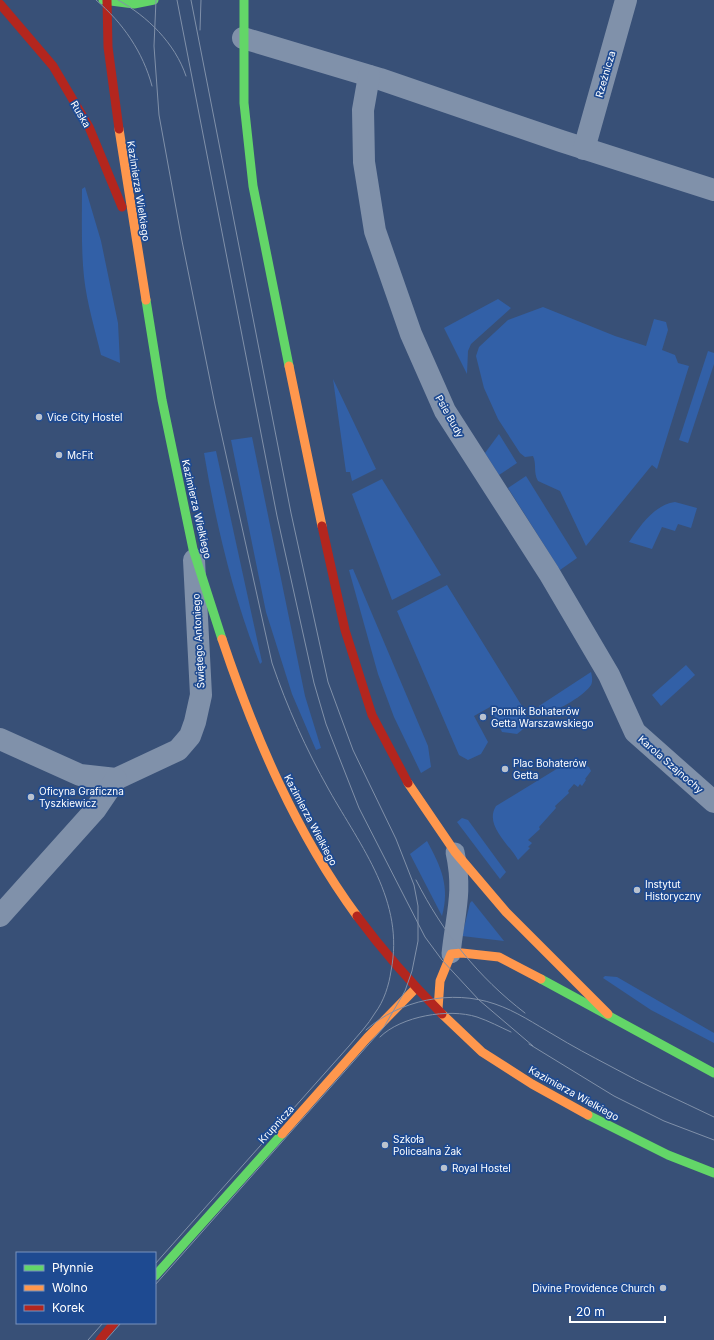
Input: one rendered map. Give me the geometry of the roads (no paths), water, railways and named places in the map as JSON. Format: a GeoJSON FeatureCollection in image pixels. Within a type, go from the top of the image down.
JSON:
{"type":"FeatureCollection","features":[{"type":"Feature","properties":{"kind":"main road"},"geometry":{"type":"LineString","coordinates":[[105,0],[134,4],[154,0]]}},
{"type":"Feature","properties":{"kind":"main road","name":"Kazimierza Wielkiego"},"geometry":{"type":"LineString","coordinates":[[105,0],[108,47],[113,89],[136,239],[162,400],[193,548],[239,688],[284,796],[336,887],[378,945],[416,988],[482,1052],[532,1084],[601,1122],[648,1146],[714,1173]]}},
{"type":"Feature","properties":{"kind":"main road"},"geometry":{"type":"LineString","coordinates":[[244,0],[244,103],[253,186],[305,445],[345,630],[372,716],[413,792],[455,852],[506,912],[608,1014]]}},
{"type":"Feature","properties":{"kind":"main road","name":"Ruska"},"geometry":{"type":"LineString","coordinates":[[0,4],[53,66],[89,127],[136,239]]}},
{"type":"Feature","properties":{"kind":"main road"},"geometry":{"type":"LineString","coordinates":[[438,1009],[437,992],[440,978],[444,965],[450,954],[462,953],[491,955],[608,1014],[636,1032],[714,1073]]}},
{"type":"Feature","properties":{"kind":"main road","name":"Krupnicza"},"geometry":{"type":"LineString","coordinates":[[156,1275],[367,1038],[416,988]]}},
{"type":"Feature","properties":{"kind":"main road"},"geometry":{"type":"LineString","coordinates":[[100,1340],[113,1324]]}},
{"type":"Feature","properties":{"kind":"street","name":"Rzeźnicza"},"geometry":{"type":"LineString","coordinates":[[584,148],[626,0]]}},
{"type":"Feature","properties":{"kind":"street"},"geometry":{"type":"LineString","coordinates":[[243,38],[369,76],[714,190]]}},
{"type":"Feature","properties":{"kind":"street","name":"Psie Budy"},"geometry":{"type":"LineString","coordinates":[[369,76],[363,110],[364,162],[368,197],[378,242],[411,334],[445,411],[549,573],[567,606],[610,675],[620,702]]}},
{"type":"Feature","properties":{"kind":"street","name":"Świętego Antoniego"},"geometry":{"type":"LineString","coordinates":[[116,779],[178,750],[190,736],[195,722],[201,695],[193,548]]}},
{"type":"Feature","properties":{"kind":"street","name":"Karola Szajnochy"},"geometry":{"type":"LineString","coordinates":[[620,702],[635,732],[714,802]]}},
{"type":"Feature","properties":{"kind":"street"},"geometry":{"type":"LineString","coordinates":[[0,739],[80,775],[116,779],[95,810],[0,916]]}},
{"type":"Feature","properties":{"kind":"lane"},"geometry":{"type":"LineString","coordinates":[[450,954],[458,913],[460,884],[455,852]]}},
{"type":"Feature","properties":{"kind":"tram line"},"geometry":{"type":"LineString","coordinates":[[96,0],[115,18],[131,39],[143,61],[152,86]]}},
{"type":"Feature","properties":{"kind":"tram line"},"geometry":{"type":"LineString","coordinates":[[118,0],[139,14],[159,32],[175,52],[186,76]]}},
{"type":"Feature","properties":{"kind":"tram line"},"geometry":{"type":"LineString","coordinates":[[156,0],[154,46],[159,115],[182,241],[215,405],[272,663],[291,712],[312,759],[377,876],[386,898],[392,921],[394,945],[391,971],[387,987],[381,1003],[369,1022],[156,1263]]}},
{"type":"Feature","properties":{"kind":"tram line"},"geometry":{"type":"LineString","coordinates":[[177,0],[277,516],[314,683],[326,724],[359,808],[425,937],[442,960],[479,1000],[533,1046]]}},
{"type":"Feature","properties":{"kind":"tram line"},"geometry":{"type":"LineString","coordinates":[[156,1284],[384,1027],[405,991],[412,971],[418,941],[418,906],[414,885],[396,839],[353,750],[328,682],[291,513],[191,0]]}},
{"type":"Feature","properties":{"kind":"tram line"},"geometry":{"type":"LineString","coordinates":[[200,30],[201,0]]}},
{"type":"Feature","properties":{"kind":"tram line"},"geometry":{"type":"LineString","coordinates":[[416,880],[438,918],[463,953],[492,984],[525,1013]]}},
{"type":"Feature","properties":{"kind":"tram line"},"geometry":{"type":"LineString","coordinates":[[366,1030],[394,1011],[427,1000],[461,998],[495,1004],[525,1018],[623,1073],[714,1117]]}},
{"type":"Feature","properties":{"kind":"tram line"},"geometry":{"type":"LineString","coordinates":[[380,1037],[389,1030],[413,1019],[453,1013],[477,1017],[511,1032]]}},
{"type":"Feature","properties":{"kind":"tram line"},"geometry":{"type":"LineString","coordinates":[[529,1044],[614,1096],[664,1121],[714,1140]]}},
{"type":"Feature","properties":{"kind":"tram line"},"geometry":{"type":"LineString","coordinates":[[88,1340],[102,1324]]}},
{"type":"Feature","properties":{"kind":"tram line"},"geometry":{"type":"LineString","coordinates":[[106,1340],[120,1324]]}},
{"type":"Feature","properties":{"kind":"place","name":"Vice City Hostel"},"geometry":{"type":"Point","coordinates":[39,417]}},
{"type":"Feature","properties":{"kind":"place","name":"McFit"},"geometry":{"type":"Point","coordinates":[59,455]}},
{"type":"Feature","properties":{"kind":"place","name":"Pomnik Bohaterów Getta Warszawskiego"},"geometry":{"type":"Point","coordinates":[483,717]}},
{"type":"Feature","properties":{"kind":"place","name":"Plac Bohaterów Getta"},"geometry":{"type":"Point","coordinates":[505,769]}},
{"type":"Feature","properties":{"kind":"place","name":"Oficyna Graficzna Tyszkiewicz"},"geometry":{"type":"Point","coordinates":[31,797]}},
{"type":"Feature","properties":{"kind":"place","name":"Instytut Historyczny"},"geometry":{"type":"Point","coordinates":[637,890]}},
{"type":"Feature","properties":{"kind":"place","name":"Szkoła Policealna Żak"},"geometry":{"type":"Point","coordinates":[385,1145]}},
{"type":"Feature","properties":{"kind":"place","name":"Royal Hostel"},"geometry":{"type":"Point","coordinates":[444,1168]}},
{"type":"Feature","properties":{"kind":"place","name":"Divine Providence Church"},"geometry":{"type":"Point","coordinates":[663,1288]}}]}
